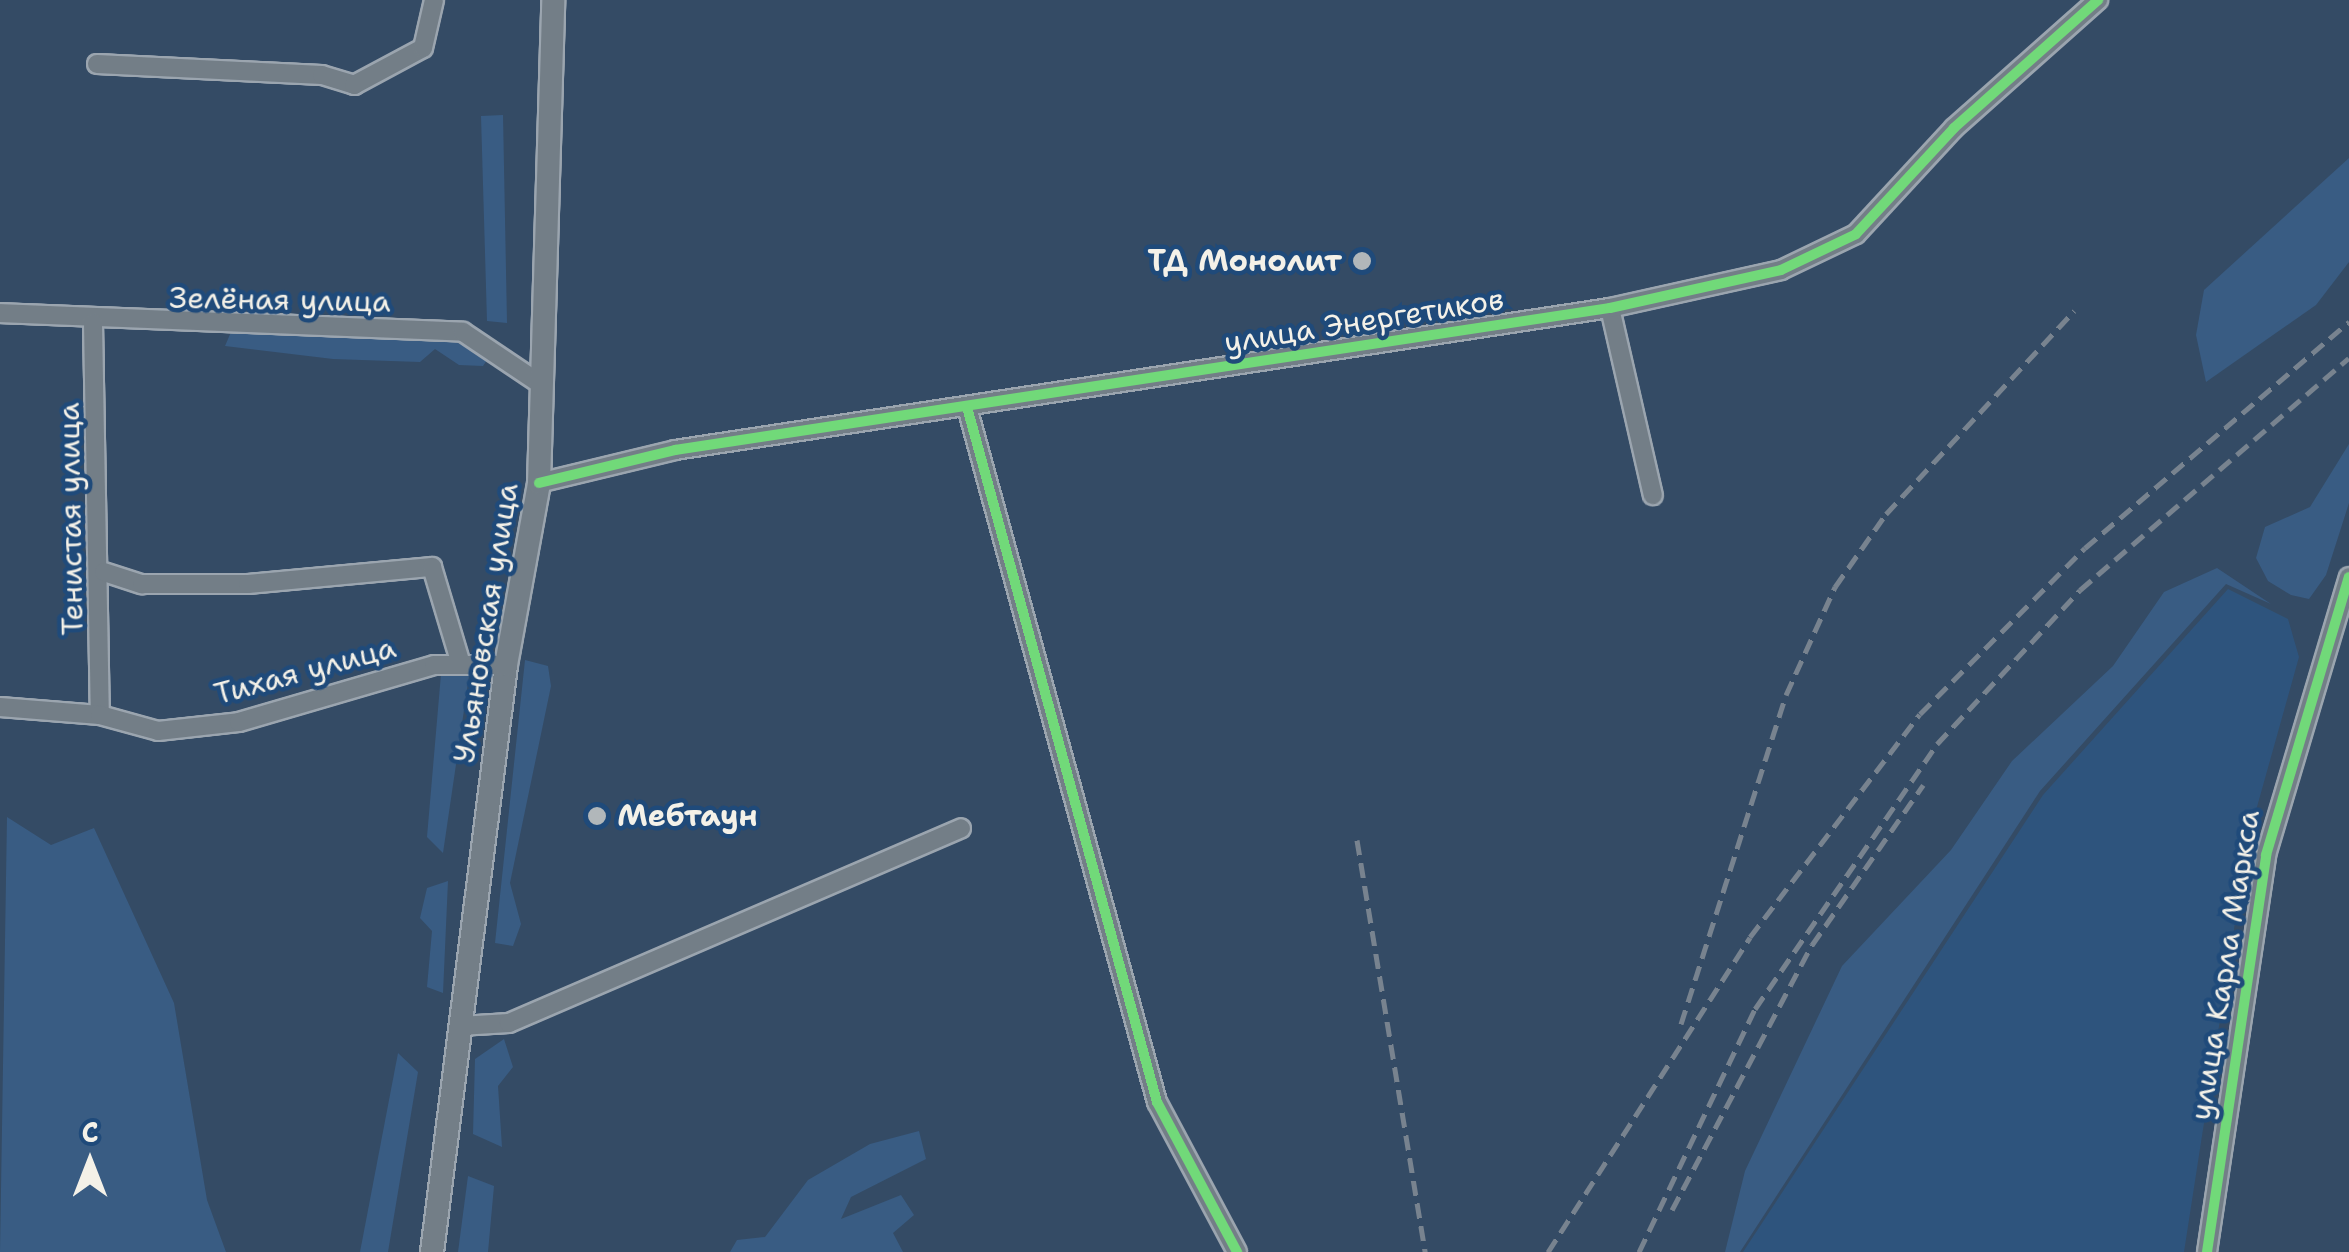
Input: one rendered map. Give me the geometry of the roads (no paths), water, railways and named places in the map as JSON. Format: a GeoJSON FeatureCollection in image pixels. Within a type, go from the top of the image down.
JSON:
{"type":"FeatureCollection","features":[{"type":"Feature","properties":{"kind":"main road","name":"Ульяновская улица"},"geometry":{"type":"LineString","coordinates":[[432,1252],[506,666],[539,483],[553,0]]}},
{"type":"Feature","properties":{"kind":"street"},"geometry":{"type":"LineString","coordinates":[[97,64],[322,75],[354,85],[423,48],[434,0]]}},
{"type":"Feature","properties":{"kind":"street","name":"улица Энергетиков"},"geometry":{"type":"LineString","coordinates":[[539,483],[675,450],[1610,308],[1781,270],[1856,234],[1954,128],[2098,0]]}},
{"type":"Feature","properties":{"kind":"street"},"geometry":{"type":"LineString","coordinates":[[1610,308],[1653,495]]}},
{"type":"Feature","properties":{"kind":"street","name":"Зелёная улица"},"geometry":{"type":"LineString","coordinates":[[0,313],[93,323],[462,332],[542,385]]}},
{"type":"Feature","properties":{"kind":"street","name":"Тенистая улица"},"geometry":{"type":"LineString","coordinates":[[93,323],[104,572],[100,715]]}},
{"type":"Feature","properties":{"kind":"street"},"geometry":{"type":"LineString","coordinates":[[967,407],[1157,1102],[1238,1252]]}},
{"type":"Feature","properties":{"kind":"street"},"geometry":{"type":"LineString","coordinates":[[104,572],[142,584],[248,584],[432,567],[460,661]]}},
{"type":"Feature","properties":{"kind":"street","name":"улица Карла Маркса"},"geometry":{"type":"LineString","coordinates":[[2206,1252],[2266,855],[2349,577]]}},
{"type":"Feature","properties":{"kind":"street","name":"Тихая улица"},"geometry":{"type":"LineString","coordinates":[[0,707],[100,715],[158,731],[239,722],[460,661],[506,666]]}},
{"type":"Feature","properties":{"kind":"street"},"geometry":{"type":"LineString","coordinates":[[460,1026],[509,1024],[962,828]]}},
{"type":"Feature","properties":{"kind":"railway"},"geometry":{"type":"LineString","coordinates":[[1681,1024],[1786,695],[1835,587],[1886,514],[2074,311]]}},
{"type":"Feature","properties":{"kind":"railway"},"geometry":{"type":"LineString","coordinates":[[1548,1252],[1750,937],[1920,714],[2085,548],[2349,322]]}},
{"type":"Feature","properties":{"kind":"railway"},"geometry":{"type":"LineString","coordinates":[[1639,1252],[1755,1009],[1937,744],[2080,590],[2349,358]]}},
{"type":"Feature","properties":{"kind":"railway"},"geometry":{"type":"LineString","coordinates":[[1672,1210],[1812,945],[1923,785]]}},
{"type":"Feature","properties":{"kind":"railway"},"geometry":{"type":"LineString","coordinates":[[1357,840],[1425,1252]]}},
{"type":"Feature","properties":{"kind":"place","name":"ТД Монолит"},"geometry":{"type":"Point","coordinates":[1362,261]}},
{"type":"Feature","properties":{"kind":"place","name":"Мебтаун"},"geometry":{"type":"Point","coordinates":[597,816]}}]}
